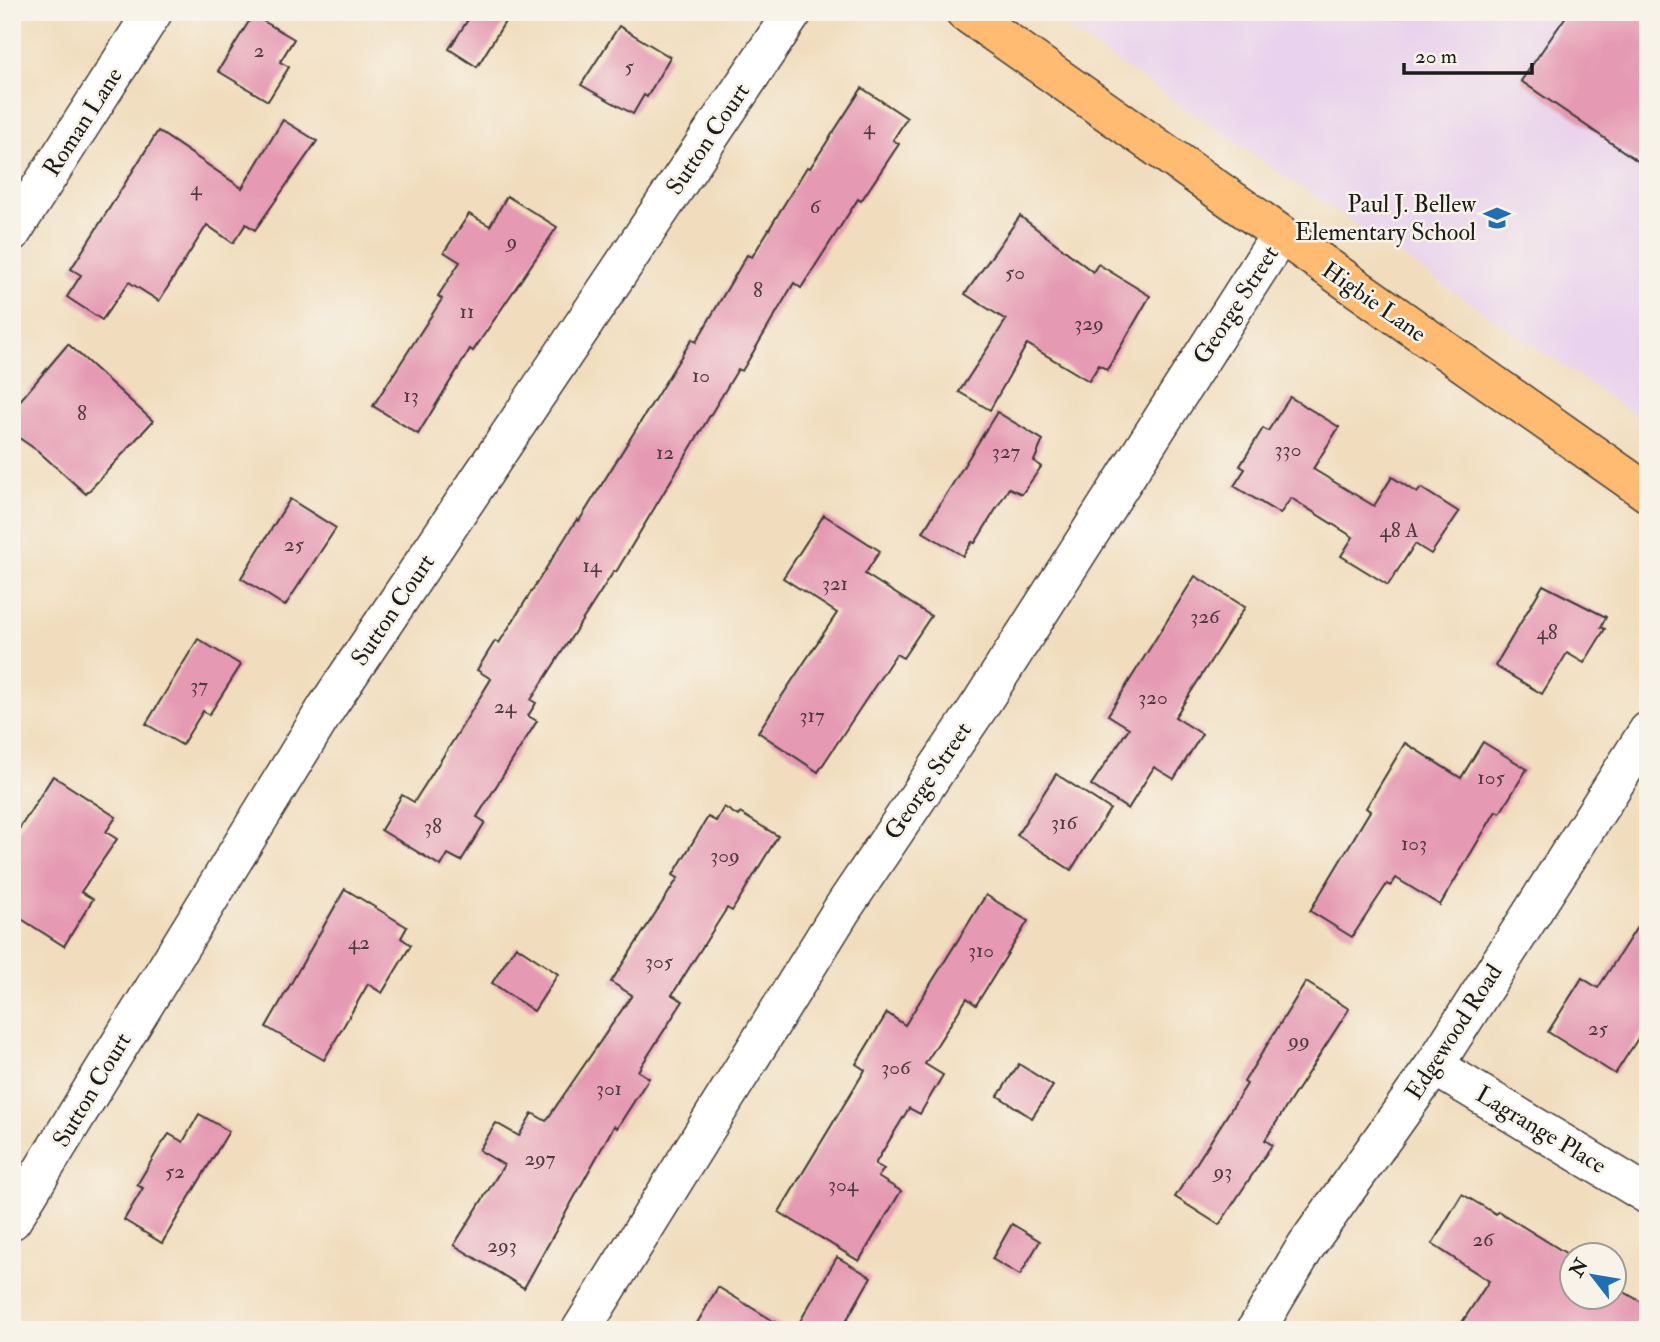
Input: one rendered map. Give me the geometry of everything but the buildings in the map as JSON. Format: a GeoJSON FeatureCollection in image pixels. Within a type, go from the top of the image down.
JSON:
{"type":"FeatureCollection","features":[{"type":"Feature","properties":{"kind":"main road","name":"Higbie Lane"},"geometry":{"type":"LineString","coordinates":[[965,12],[1648,493]]}},
{"type":"Feature","properties":{"kind":"street","name":"Roman Lane"},"geometry":{"type":"LineString","coordinates":[[12,232],[153,12]]}},
{"type":"Feature","properties":{"kind":"street","name":"Sutton Court"},"geometry":{"type":"LineString","coordinates":[[12,1220],[327,707],[793,12]]}},
{"type":"Feature","properties":{"kind":"street","name":"George Street"},"geometry":{"type":"LineString","coordinates":[[581,1330],[843,908],[980,705],[1280,235]]}},
{"type":"Feature","properties":{"kind":"street","name":"Edgewood Road"},"geometry":{"type":"LineString","coordinates":[[1256,1330],[1306,1246],[1434,1066],[1648,731]]}},
{"type":"Feature","properties":{"kind":"street","name":"Lagrange Place"},"geometry":{"type":"LineString","coordinates":[[1434,1066],[1648,1195]]}},
{"type":"Feature","properties":{"kind":"shaded area","name":"Paul J. Bellew Elementary School"},"geometry":{"type":"Polygon","coordinates":[[[1044,12],[1648,12],[1648,424],[1044,12]]]}},
{"type":"Feature","properties":{"kind":"place","name":"Paul J. Bellew Elementary School"},"geometry":{"type":"Point","coordinates":[1497,218]}}]}
